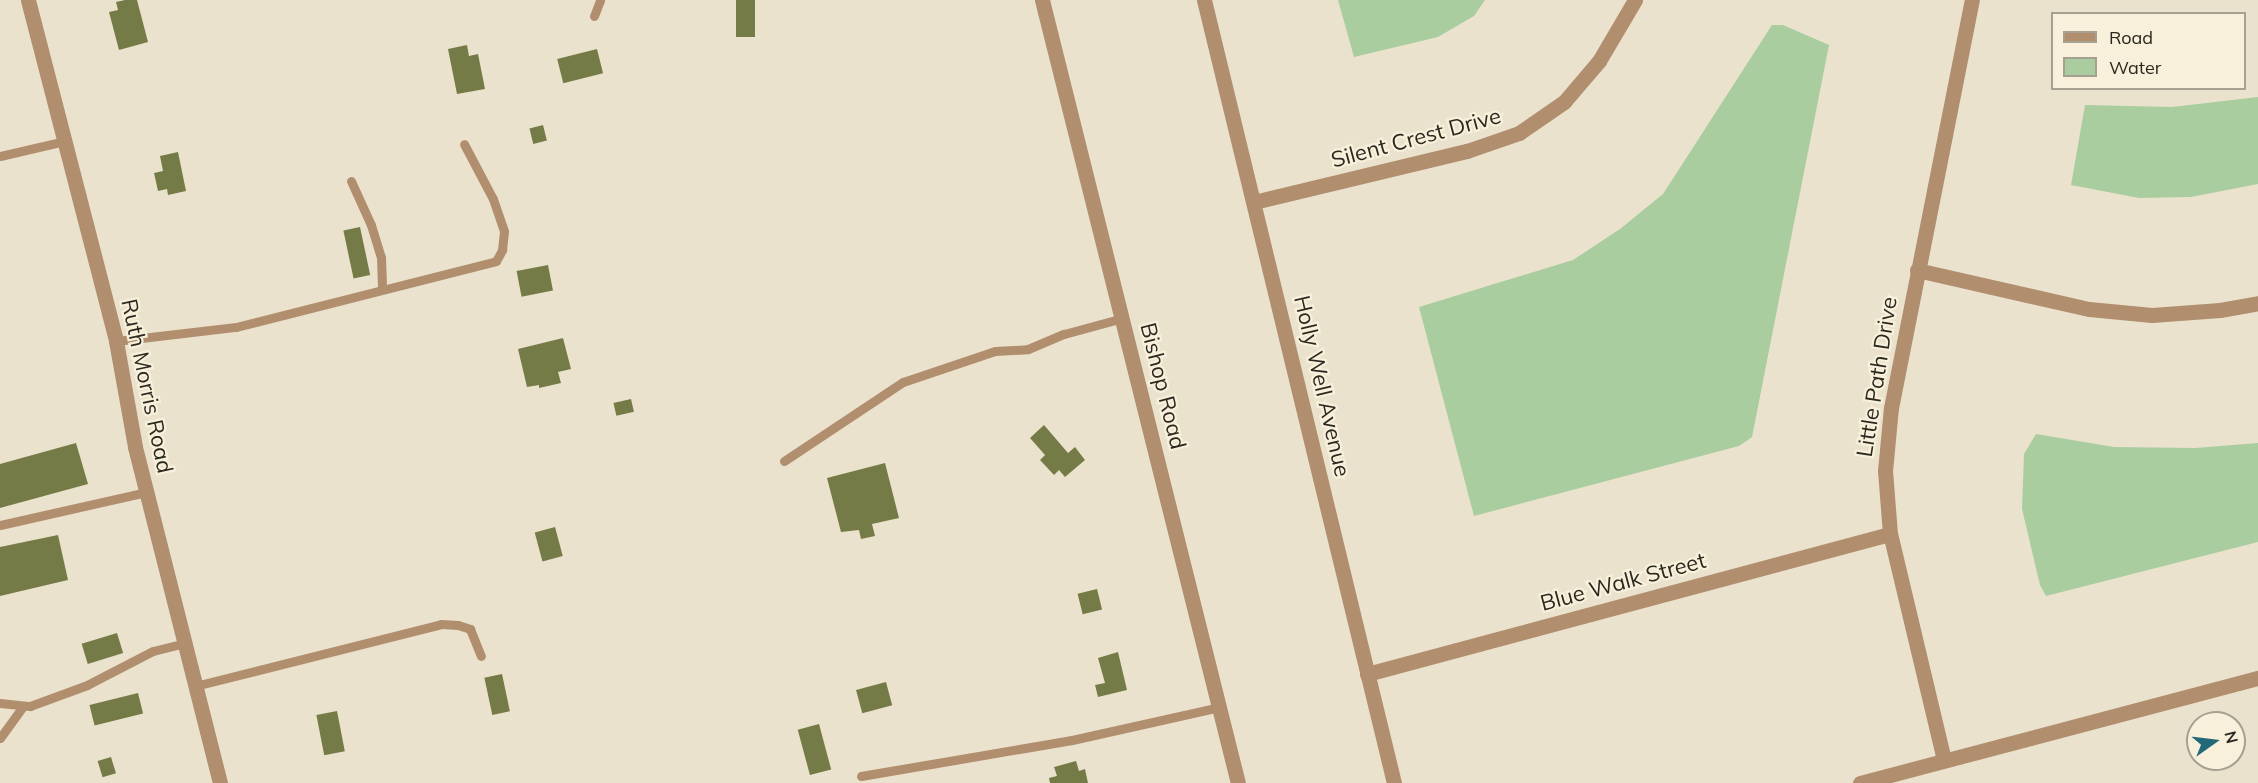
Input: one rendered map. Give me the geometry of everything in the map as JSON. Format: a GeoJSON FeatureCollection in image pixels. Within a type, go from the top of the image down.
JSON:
{"type":"FeatureCollection","features":[{"type":"Feature","properties":{"kind":"street","name":"Ruth Morris Road"},"geometry":{"type":"LineString","coordinates":[[28,0],[116,341],[135,447],[219,783]]}},
{"type":"Feature","properties":{"kind":"street","name":"Bishop Road"},"geometry":{"type":"LineString","coordinates":[[1042,0],[1238,783]]}},
{"type":"Feature","properties":{"kind":"street","name":"Holly Well Avenue"},"geometry":{"type":"LineString","coordinates":[[1204,0],[1394,783]]}},
{"type":"Feature","properties":{"kind":"street","name":"Silent Crest Drive"},"geometry":{"type":"LineString","coordinates":[[1254,202],[1467,151],[1520,134],[1564,102],[1599,61],[1635,0]]}},
{"type":"Feature","properties":{"kind":"street","name":"Little Path Drive"},"geometry":{"type":"LineString","coordinates":[[1944,760],[1890,534],[1885,471],[1891,408],[1972,0]]}},
{"type":"Feature","properties":{"kind":"street"},"geometry":{"type":"LineString","coordinates":[[1917,270],[2089,309],[2152,315],[2220,310],[2258,303]]}},
{"type":"Feature","properties":{"kind":"street","name":"Blue Walk Street"},"geometry":{"type":"LineString","coordinates":[[1367,674],[1890,534]]}},
{"type":"Feature","properties":{"kind":"street"},"geometry":{"type":"LineString","coordinates":[[1860,783],[2258,678]]}},
{"type":"Feature","properties":{"kind":"lane"},"geometry":{"type":"LineString","coordinates":[[594,16],[600,0]]}},
{"type":"Feature","properties":{"kind":"lane"},"geometry":{"type":"LineString","coordinates":[[0,156],[65,141]]}},
{"type":"Feature","properties":{"kind":"lane"},"geometry":{"type":"LineString","coordinates":[[116,341],[236,327],[382,288],[496,261],[502,250],[504,231],[493,199],[464,144]]}},
{"type":"Feature","properties":{"kind":"lane"},"geometry":{"type":"LineString","coordinates":[[351,181],[371,225],[381,257],[382,288]]}},
{"type":"Feature","properties":{"kind":"lane"},"geometry":{"type":"LineString","coordinates":[[784,462],[903,382],[995,351],[1028,349],[1064,334],[1123,318]]}},
{"type":"Feature","properties":{"kind":"lane"},"geometry":{"type":"LineString","coordinates":[[0,525],[147,492]]}},
{"type":"Feature","properties":{"kind":"lane"},"geometry":{"type":"LineString","coordinates":[[195,686],[441,624],[458,625],[470,629],[481,656]]}},
{"type":"Feature","properties":{"kind":"lane"},"geometry":{"type":"LineString","coordinates":[[0,703],[23,706],[72,691],[153,651],[184,643]]}},
{"type":"Feature","properties":{"kind":"lane"},"geometry":{"type":"LineString","coordinates":[[0,738],[23,706]]}},
{"type":"Feature","properties":{"kind":"lane"},"geometry":{"type":"LineString","coordinates":[[861,776],[1072,740],[1220,707]]}},
{"type":"Feature","properties":{"kind":"water"},"geometry":{"type":"Polygon","coordinates":[[[1338,0],[1485,0],[1474,16],[1438,37],[1354,57],[1338,0]]]}},
{"type":"Feature","properties":{"kind":"water"},"geometry":{"type":"Polygon","coordinates":[[[1772,25],[1783,25],[1829,45],[1752,437],[1739,446],[1474,516],[1419,307],[1573,260],[1620,229],[1663,194],[1772,25]]]}},
{"type":"Feature","properties":{"kind":"water"},"geometry":{"type":"Polygon","coordinates":[[[2258,97],[2258,184],[2191,197],[2139,198],[2071,185],[2085,105],[2172,107],[2258,97]]]}},
{"type":"Feature","properties":{"kind":"water"},"geometry":{"type":"Polygon","coordinates":[[[2036,434],[2114,447],[2195,448],[2258,443],[2258,542],[2046,596],[2040,585],[2022,509],[2024,454],[2036,434]]]}},
{"type":"Feature","properties":{"kind":"building"},"geometry":{"type":"Polygon","coordinates":[[[137,0],[148,42],[119,50],[109,12],[118,10],[116,2],[137,0]]]}},
{"type":"Feature","properties":{"kind":"building"},"geometry":{"type":"Polygon","coordinates":[[[736,0],[755,0],[755,37],[736,37],[736,0]]]}},
{"type":"Feature","properties":{"kind":"building"},"geometry":{"type":"Polygon","coordinates":[[[467,45],[469,56],[478,54],[485,89],[457,94],[448,49],[467,45]]]}},
{"type":"Feature","properties":{"kind":"building"},"geometry":{"type":"Polygon","coordinates":[[[597,49],[603,73],[563,83],[557,59],[597,49]]]}},
{"type":"Feature","properties":{"kind":"building"},"geometry":{"type":"Polygon","coordinates":[[[543,125],[547,141],[533,144],[529,128],[543,125]]]}},
{"type":"Feature","properties":{"kind":"building"},"geometry":{"type":"Polygon","coordinates":[[[178,152],[186,191],[168,195],[167,189],[158,191],[154,173],[163,171],[160,156],[178,152]]]}},
{"type":"Feature","properties":{"kind":"building"},"geometry":{"type":"Polygon","coordinates":[[[360,227],[370,275],[354,278],[343,231],[360,227]]]}},
{"type":"Feature","properties":{"kind":"building"},"geometry":{"type":"Polygon","coordinates":[[[548,265],[553,291],[522,297],[517,271],[548,265]]]}},
{"type":"Feature","properties":{"kind":"building"},"geometry":{"type":"Polygon","coordinates":[[[563,338],[571,369],[558,372],[561,383],[539,388],[539,385],[527,387],[518,349],[563,338]]]}},
{"type":"Feature","properties":{"kind":"building"},"geometry":{"type":"Polygon","coordinates":[[[631,399],[634,412],[616,416],[613,403],[631,399]]]}},
{"type":"Feature","properties":{"kind":"building"},"geometry":{"type":"Polygon","coordinates":[[[1044,425],[1068,453],[1075,447],[1085,460],[1065,477],[1059,470],[1054,475],[1040,460],[1045,455],[1030,438],[1044,425]]]}},
{"type":"Feature","properties":{"kind":"building"},"geometry":{"type":"Polygon","coordinates":[[[76,443],[88,484],[0,508],[0,464],[76,443]]]}},
{"type":"Feature","properties":{"kind":"building"},"geometry":{"type":"Polygon","coordinates":[[[885,463],[899,518],[872,524],[875,536],[861,539],[859,530],[841,532],[827,478],[885,463]]]}},
{"type":"Feature","properties":{"kind":"building"},"geometry":{"type":"Polygon","coordinates":[[[555,527],[563,556],[542,561],[535,532],[555,527]]]}},
{"type":"Feature","properties":{"kind":"building"},"geometry":{"type":"Polygon","coordinates":[[[58,535],[68,580],[0,596],[0,547],[58,535]]]}},
{"type":"Feature","properties":{"kind":"building"},"geometry":{"type":"Polygon","coordinates":[[[1097,589],[1102,609],[1083,614],[1078,594],[1097,589]]]}},
{"type":"Feature","properties":{"kind":"building"},"geometry":{"type":"Polygon","coordinates":[[[117,633],[123,653],[88,664],[82,644],[117,633]]]}},
{"type":"Feature","properties":{"kind":"building"},"geometry":{"type":"Polygon","coordinates":[[[1118,652],[1127,690],[1098,697],[1095,685],[1105,683],[1098,658],[1118,652]]]}},
{"type":"Feature","properties":{"kind":"building"},"geometry":{"type":"Polygon","coordinates":[[[502,674],[510,711],[492,715],[484,678],[502,674]]]}},
{"type":"Feature","properties":{"kind":"building"},"geometry":{"type":"Polygon","coordinates":[[[886,682],[892,705],[862,713],[856,690],[886,682]]]}},
{"type":"Feature","properties":{"kind":"building"},"geometry":{"type":"Polygon","coordinates":[[[138,693],[143,713],[95,725],[89,705],[138,693]]]}},
{"type":"Feature","properties":{"kind":"building"},"geometry":{"type":"Polygon","coordinates":[[[337,711],[345,751],[324,755],[316,715],[337,711]]]}},
{"type":"Feature","properties":{"kind":"building"},"geometry":{"type":"Polygon","coordinates":[[[819,724],[831,769],[810,775],[798,730],[819,724]]]}},
{"type":"Feature","properties":{"kind":"building"},"geometry":{"type":"Polygon","coordinates":[[[111,757],[116,773],[103,777],[98,761],[111,757]]]}},
{"type":"Feature","properties":{"kind":"building"},"geometry":{"type":"Polygon","coordinates":[[[1076,761],[1079,771],[1085,769],[1088,783],[1050,783],[1049,778],[1057,776],[1054,767],[1076,761]]]}}]}
